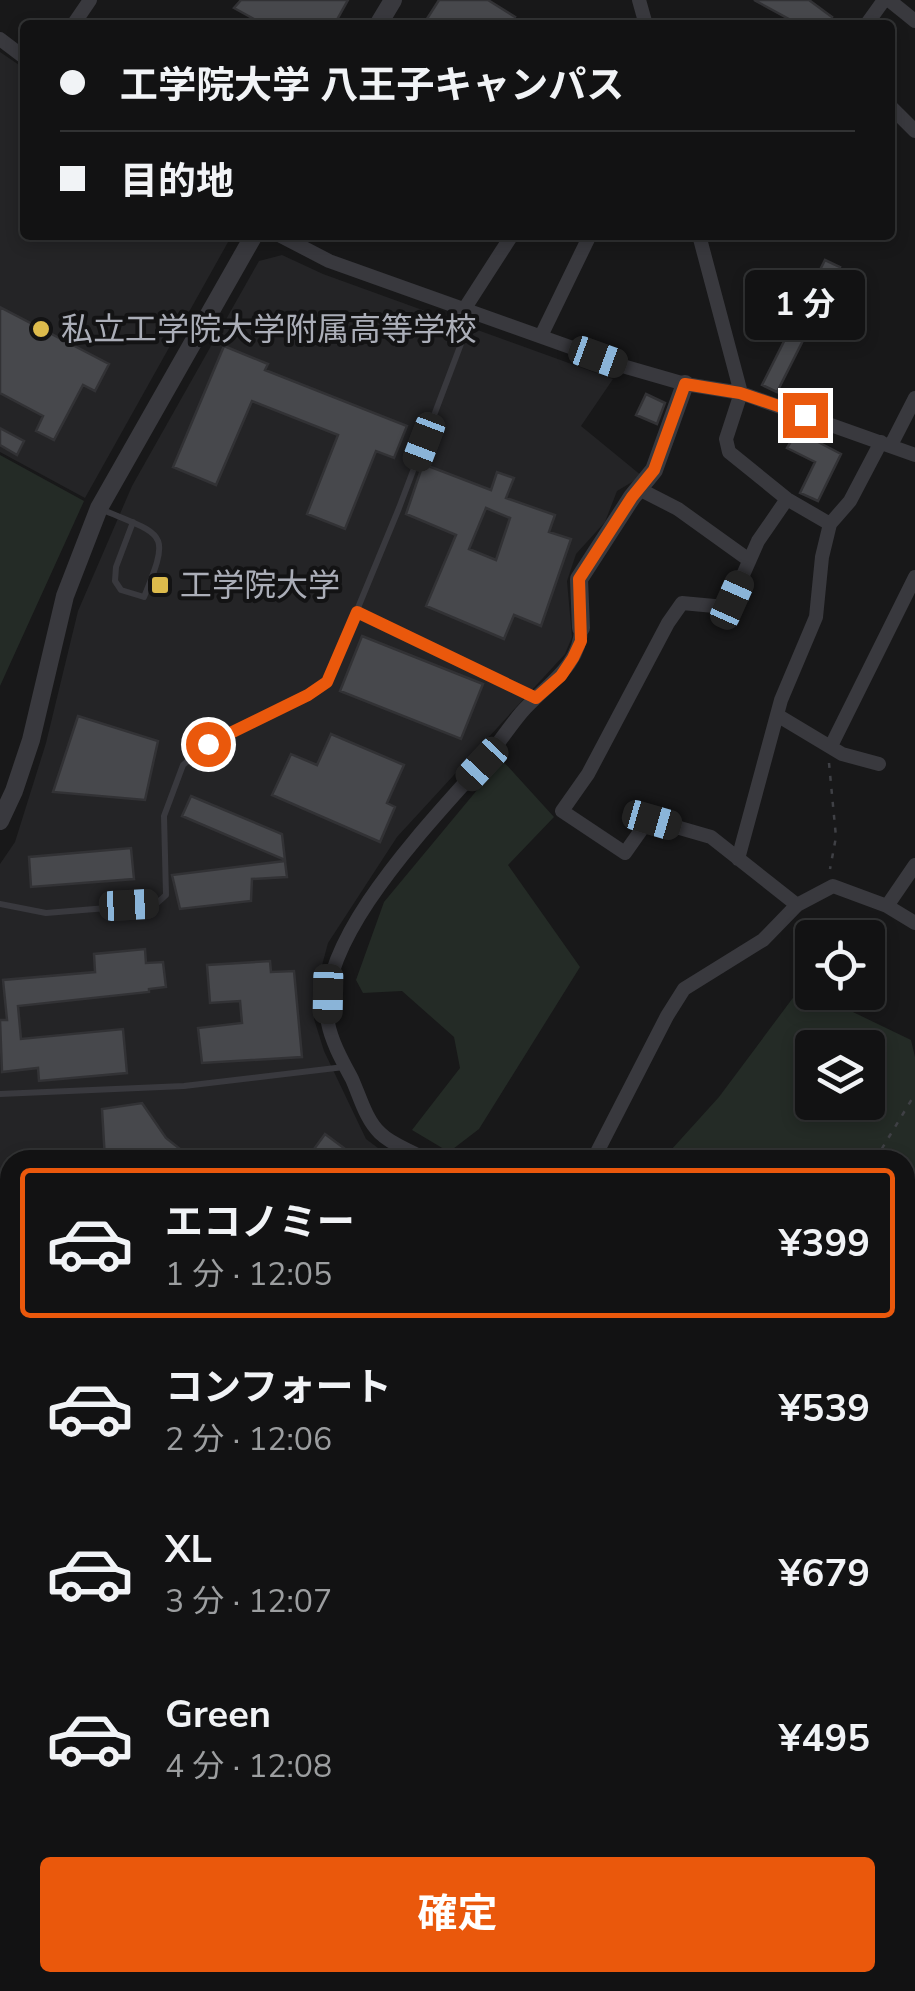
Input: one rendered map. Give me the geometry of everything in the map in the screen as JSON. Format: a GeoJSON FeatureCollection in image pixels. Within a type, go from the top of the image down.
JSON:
{"type":"FeatureCollection","features":[{"type":"Feature","properties":{"kind":"street"},"geometry":{"type":"LineString","coordinates":[[870,20],[886,0],[915,21]]}},
{"type":"Feature","properties":{"kind":"street"},"geometry":{"type":"LineString","coordinates":[[0,39],[20,54]]}},
{"type":"Feature","properties":{"kind":"street"},"geometry":{"type":"LineString","coordinates":[[895,111],[915,132]]}},
{"type":"Feature","properties":{"kind":"street"},"geometry":{"type":"LineString","coordinates":[[0,821],[31,740],[65,596],[100,508],[251,240]]}},
{"type":"Feature","properties":{"kind":"street"},"geometry":{"type":"LineString","coordinates":[[289,240],[329,261],[541,336],[685,384],[740,393],[915,455]]}},
{"type":"Feature","properties":{"kind":"street"},"geometry":{"type":"LineString","coordinates":[[469,309],[509,240]]}},
{"type":"Feature","properties":{"kind":"street"},"geometry":{"type":"LineString","coordinates":[[541,336],[588,240]]}},
{"type":"Feature","properties":{"kind":"street"},"geometry":{"type":"LineString","coordinates":[[700,240],[740,393],[726,439],[729,452],[786,499],[830,524]]}},
{"type":"Feature","properties":{"kind":"street"},"geometry":{"type":"LineString","coordinates":[[409,1150],[378,1131],[328,1022],[328,994],[347,941],[371,897],[409,844],[573,658],[581,641],[579,579],[654,470],[685,384]]}},
{"type":"Feature","properties":{"kind":"street"},"geometry":{"type":"LineString","coordinates":[[738,859],[777,716],[816,617],[830,524],[850,501],[915,398]]}},
{"type":"Feature","properties":{"kind":"street"},"geometry":{"type":"LineString","coordinates":[[640,489],[678,510],[749,560]]}},
{"type":"Feature","properties":{"kind":"street"},"geometry":{"type":"LineString","coordinates":[[786,499],[758,541],[725,607],[682,603],[668,622],[588,774],[562,812],[624,852],[652,820],[710,837],[797,905]]}},
{"type":"Feature","properties":{"kind":"street"},"geometry":{"type":"LineString","coordinates":[[831,746],[915,577]]}},
{"type":"Feature","properties":{"kind":"street"},"geometry":{"type":"LineString","coordinates":[[777,716],[842,754],[879,764]]}},
{"type":"Feature","properties":{"kind":"street"},"geometry":{"type":"LineString","coordinates":[[887,906],[915,865]]}},
{"type":"Feature","properties":{"kind":"street"},"geometry":{"type":"LineString","coordinates":[[597,1150],[684,989],[763,940],[797,905],[834,886],[887,906],[915,924]]}},
{"type":"Feature","properties":{"kind":"lane"},"geometry":{"type":"LineString","coordinates":[[0,904],[46,913],[156,904],[166,895],[164,816],[183,765],[208,744],[327,682],[357,612],[469,309]]}},
{"type":"Feature","properties":{"kind":"lane"},"geometry":{"type":"LineString","coordinates":[[100,508],[153,530],[161,542],[161,556],[144,597],[121,590],[114,581],[133,522]]}},
{"type":"Feature","properties":{"kind":"lane"},"geometry":{"type":"LineString","coordinates":[[357,612],[536,698]]}},
{"type":"Feature","properties":{"kind":"lane"},"geometry":{"type":"LineString","coordinates":[[0,1094],[184,1086],[346,1067]]}},
{"type":"Feature","properties":{"kind":"path"},"geometry":{"type":"LineString","coordinates":[[831,746],[836,837],[830,868],[834,886]]}},
{"type":"Feature","properties":{"kind":"path"},"geometry":{"type":"LineString","coordinates":[[881,1150],[915,1094]]}},
{"type":"Feature","properties":{"kind":"shaded area"},"geometry":{"type":"Polygon","coordinates":[[[0,52],[20,66],[20,240],[229,240],[85,498],[0,452],[0,52]]]}},
{"type":"Feature","properties":{"kind":"shaded area"},"geometry":{"type":"Polygon","coordinates":[[[282,255],[323,274],[613,379],[581,426],[642,476],[617,491],[605,522],[576,554],[567,581],[572,637],[565,654],[397,837],[328,943],[316,988],[314,1019],[324,1051],[366,1139],[381,1150],[0,1150],[0,864],[15,842],[46,743],[78,611],[132,486],[259,261],[282,255]]]}},
{"type":"Feature","properties":{"kind":"shaded area"},"geometry":{"type":"Polygon","coordinates":[[[0,455],[84,501],[0,686],[0,455]]]}},
{"type":"Feature","properties":{"kind":"shaded area"},"geometry":{"type":"Polygon","coordinates":[[[502,760],[554,817],[508,865],[580,967],[479,1129],[452,1150],[412,1130],[460,1068],[454,1037],[402,991],[363,993],[356,980],[384,902],[502,760]]]}},
{"type":"Feature","properties":{"kind":"shaded area"},"geometry":{"type":"Polygon","coordinates":[[[795,995],[795,1010],[849,1010],[911,1040],[915,1057],[915,1150],[671,1150],[719,1097],[795,995]]]}},
{"type":"Feature","properties":{"kind":"building"},"geometry":{"type":"Polygon","coordinates":[[[241,0],[348,0],[337,20],[256,20],[234,8],[241,0]]]}},
{"type":"Feature","properties":{"kind":"building"},"geometry":{"type":"Polygon","coordinates":[[[439,0],[488,0],[515,17],[513,20],[426,20],[439,0]]]}},
{"type":"Feature","properties":{"kind":"building"},"geometry":{"type":"Polygon","coordinates":[[[754,0],[809,0],[832,17],[791,20],[754,0]]]}},
{"type":"Feature","properties":{"kind":"building"},"geometry":{"type":"Polygon","coordinates":[[[825,260],[840,267],[777,392],[762,385],[825,260]]]}},
{"type":"Feature","properties":{"kind":"building"},"geometry":{"type":"Polygon","coordinates":[[[0,307],[109,364],[95,391],[83,385],[54,440],[36,431],[43,416],[0,393],[0,307]]]}},
{"type":"Feature","properties":{"kind":"building"},"geometry":{"type":"Polygon","coordinates":[[[224,346],[268,364],[265,370],[407,426],[394,458],[376,451],[345,529],[307,514],[338,435],[252,401],[216,485],[173,467],[224,346]]]}},
{"type":"Feature","properties":{"kind":"building"},"geometry":{"type":"Polygon","coordinates":[[[646,394],[665,403],[657,424],[636,415],[646,394]]]}},
{"type":"Feature","properties":{"kind":"building"},"geometry":{"type":"Polygon","coordinates":[[[0,428],[24,441],[17,455],[0,445],[0,428]]]}},
{"type":"Feature","properties":{"kind":"building"},"geometry":{"type":"Polygon","coordinates":[[[797,431],[841,454],[818,501],[800,493],[815,462],[787,448],[797,431]]]}},
{"type":"Feature","properties":{"kind":"building"},"geometry":{"type":"Polygon","coordinates":[[[423,464],[491,490],[497,472],[514,478],[506,498],[555,515],[549,532],[571,539],[541,626],[514,615],[504,639],[426,606],[456,535],[406,514],[423,464]],[[486,508],[469,549],[496,560],[510,518],[486,508]]]}},
{"type":"Feature","properties":{"kind":"building"},"geometry":{"type":"Polygon","coordinates":[[[362,636],[483,684],[461,739],[340,691],[362,636]]]}},
{"type":"Feature","properties":{"kind":"building"},"geometry":{"type":"Polygon","coordinates":[[[78,716],[158,741],[145,800],[53,792],[78,716]]]}},
{"type":"Feature","properties":{"kind":"building"},"geometry":{"type":"Polygon","coordinates":[[[331,734],[404,765],[387,803],[395,807],[380,842],[272,795],[291,754],[317,765],[331,734]]]}},
{"type":"Feature","properties":{"kind":"building"},"geometry":{"type":"Polygon","coordinates":[[[191,796],[282,834],[285,860],[182,816],[191,796]]]}},
{"type":"Feature","properties":{"kind":"building"},"geometry":{"type":"Polygon","coordinates":[[[131,848],[134,879],[31,887],[29,857],[131,848]]]}},
{"type":"Feature","properties":{"kind":"building"},"geometry":{"type":"Polygon","coordinates":[[[285,861],[287,877],[252,879],[251,901],[180,909],[172,875],[285,861]]]}},
{"type":"Feature","properties":{"kind":"building"},"geometry":{"type":"Polygon","coordinates":[[[145,949],[146,963],[163,962],[166,987],[18,1006],[21,1039],[123,1029],[127,1073],[39,1081],[38,1068],[2,1072],[0,1020],[7,1020],[3,980],[95,972],[94,954],[145,949]]]}},
{"type":"Feature","properties":{"kind":"building"},"geometry":{"type":"Polygon","coordinates":[[[270,961],[271,972],[294,971],[302,1057],[202,1063],[198,1028],[242,1023],[240,1001],[210,1003],[207,965],[270,961]]]}},
{"type":"Feature","properties":{"kind":"building"},"geometry":{"type":"Polygon","coordinates":[[[142,1103],[166,1138],[181,1150],[104,1150],[102,1109],[142,1103]]]}},
{"type":"Feature","properties":{"kind":"building"},"geometry":{"type":"Polygon","coordinates":[[[325,1134],[347,1150],[313,1150],[325,1134]]]}},
{"type":"Feature","properties":{"kind":"place","name":"私立工学院大学附属高等学校"},"geometry":{"type":"Point","coordinates":[41,329]}},
{"type":"Feature","properties":{"kind":"place","name":"工学院大学"},"geometry":{"type":"Point","coordinates":[160,585]}},
{"type":"Feature","properties":{"kind":"route"},"geometry":{"type":"LineString","coordinates":[[208,744],[327,682],[357,612],[536,698],[561,676],[573,658],[581,641],[579,579],[587,562],[654,470],[685,384],[740,393],[805,415]]}}]}
